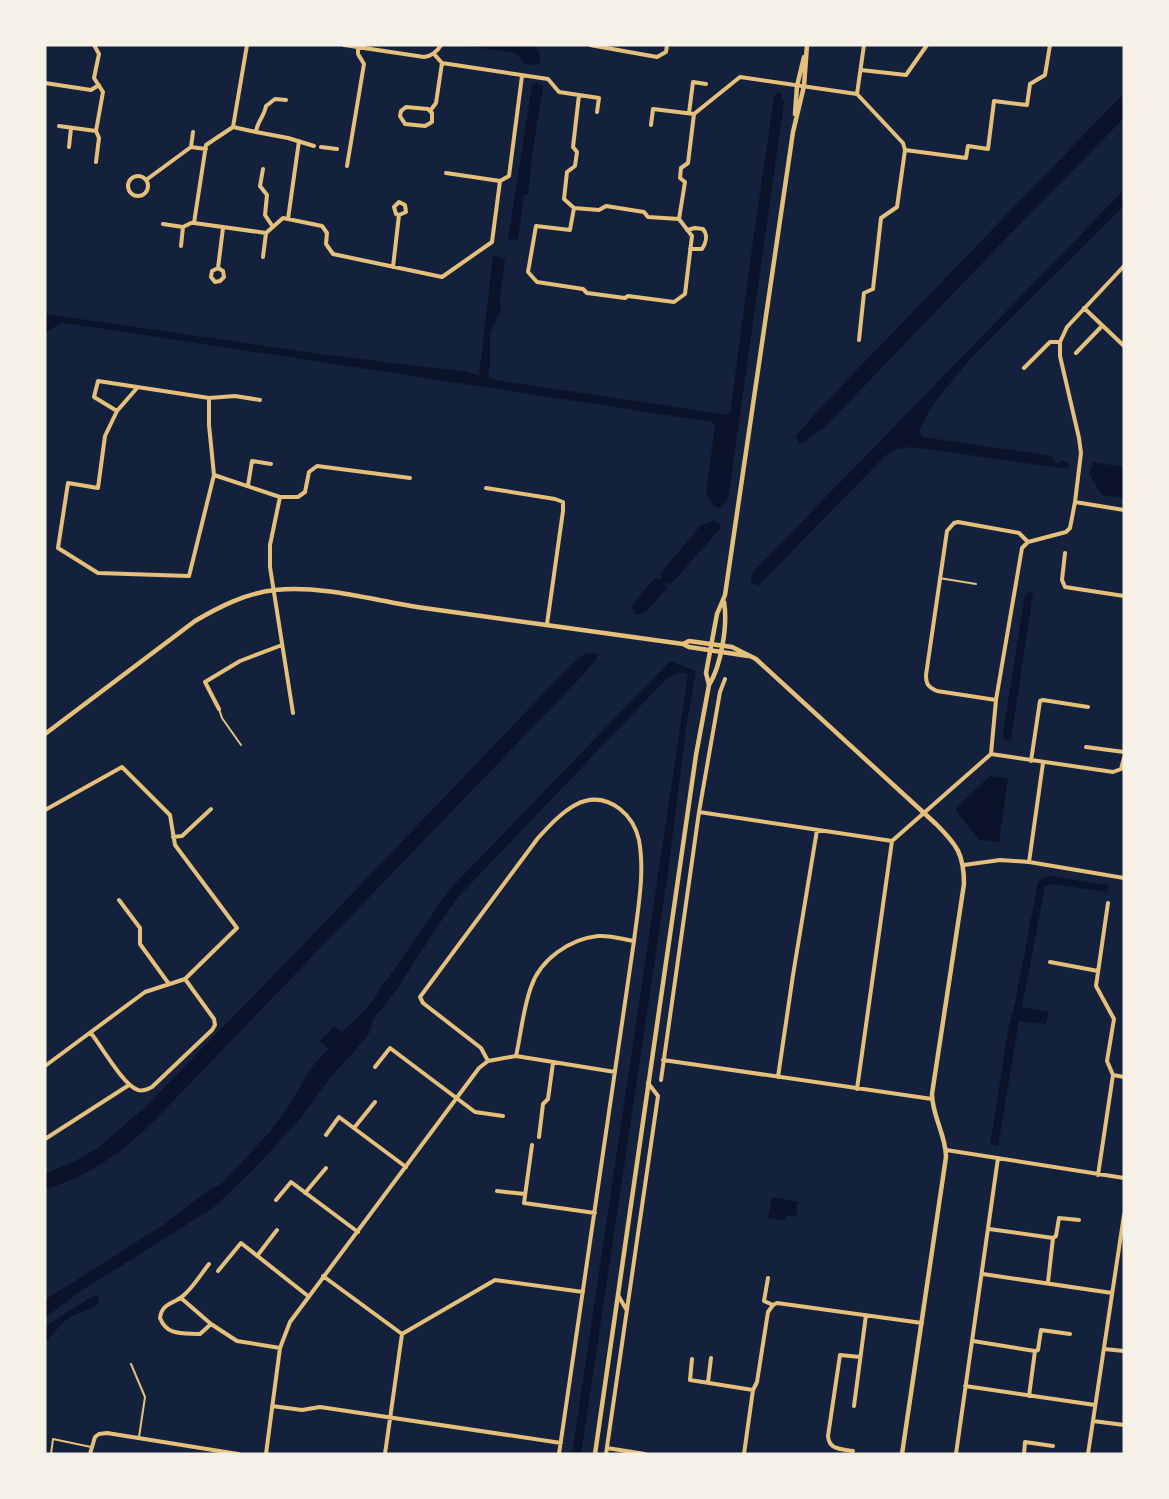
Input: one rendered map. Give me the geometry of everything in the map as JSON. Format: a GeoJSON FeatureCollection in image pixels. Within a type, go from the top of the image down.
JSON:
{"type":"FeatureCollection","features":[{"type":"Feature","properties":{"kind":"street"},"geometry":{"type":"LineString","coordinates":[[94,45],[99,54],[94,78],[102,92],[96,131],[99,138],[96,162]]}},
{"type":"Feature","properties":{"kind":"street"},"geometry":{"type":"LineString","coordinates":[[233,127],[247,45]]}},
{"type":"Feature","properties":{"kind":"street"},"geometry":{"type":"LineString","coordinates":[[344,45],[424,57],[434,54],[441,45]]}},
{"type":"Feature","properties":{"kind":"street"},"geometry":{"type":"LineString","coordinates":[[590,45],[657,57],[666,51],[668,45]]}},
{"type":"Feature","properties":{"kind":"street"},"geometry":{"type":"LineString","coordinates":[[594,1454],[696,755],[709,685],[715,675],[722,645],[726,615],[724,603],[807,45]]}},
{"type":"Feature","properties":{"kind":"street"},"geometry":{"type":"LineString","coordinates":[[857,94],[864,45]]}},
{"type":"Feature","properties":{"kind":"street"},"geometry":{"type":"LineString","coordinates":[[861,70],[906,75],[927,45]]}},
{"type":"Feature","properties":{"kind":"street"},"geometry":{"type":"LineString","coordinates":[[905,150],[966,158],[968,146],[988,148],[994,101],[1027,105],[1030,84],[1045,75],[1050,45]]}},
{"type":"Feature","properties":{"kind":"street"},"geometry":{"type":"LineString","coordinates":[[347,165],[364,64],[358,54],[358,48]]}},
{"type":"Feature","properties":{"kind":"street"},"geometry":{"type":"LineString","coordinates":[[434,54],[442,63],[548,79],[559,92],[600,98],[597,112]]}},
{"type":"Feature","properties":{"kind":"street"},"geometry":{"type":"LineString","coordinates":[[430,111],[436,103],[442,63]]}},
{"type":"Feature","properties":{"kind":"street"},"geometry":{"type":"LineString","coordinates":[[446,173],[500,181],[509,176],[522,76]]}},
{"type":"Feature","properties":{"kind":"street"},"geometry":{"type":"LineString","coordinates":[[651,125],[653,109],[692,113],[741,77],[857,94],[903,143],[905,150],[897,207],[881,218],[873,289],[864,293],[858,340]]}},
{"type":"Feature","properties":{"kind":"street"},"geometry":{"type":"LineString","coordinates":[[574,208],[570,230],[536,226],[528,272],[537,282],[583,289],[587,293],[674,302],[685,294],[692,236],[679,219],[685,182],[680,178],[681,168],[688,163],[693,82],[706,84]]}},
{"type":"Feature","properties":{"kind":"street"},"geometry":{"type":"LineString","coordinates":[[45,83],[91,90],[99,85]]}},
{"type":"Feature","properties":{"kind":"street"},"geometry":{"type":"LineString","coordinates":[[579,95],[573,147],[577,152],[575,166],[567,171],[564,199],[574,208],[599,210],[606,206],[644,212],[648,217],[679,219]]}},
{"type":"Feature","properties":{"kind":"street"},"geometry":{"type":"LineString","coordinates":[[256,132],[257,124],[265,115],[266,106],[275,99],[286,99]]}},
{"type":"Feature","properties":{"kind":"street"},"geometry":{"type":"LineString","coordinates":[[406,108],[430,111],[432,122],[425,126],[405,124],[400,116],[401,111],[406,108]]}},
{"type":"Feature","properties":{"kind":"street"},"geometry":{"type":"LineString","coordinates":[[59,126],[96,131]]}},
{"type":"Feature","properties":{"kind":"street"},"geometry":{"type":"LineString","coordinates":[[194,223],[206,145],[233,127],[314,146]]}},
{"type":"Feature","properties":{"kind":"street"},"geometry":{"type":"LineString","coordinates":[[69,147],[71,128]]}},
{"type":"Feature","properties":{"kind":"street"},"geometry":{"type":"LineString","coordinates":[[191,147],[193,132]]}},
{"type":"Feature","properties":{"kind":"street"},"geometry":{"type":"LineString","coordinates":[[288,219],[299,141]]}},
{"type":"Feature","properties":{"kind":"street"},"geometry":{"type":"LineString","coordinates":[[146,180],[191,147],[206,149]]}},
{"type":"Feature","properties":{"kind":"street"},"geometry":{"type":"LineString","coordinates":[[321,147],[337,149]]}},
{"type":"Feature","properties":{"kind":"street"},"geometry":{"type":"LineString","coordinates":[[263,169],[260,186],[267,195],[265,215],[273,227]]}},
{"type":"Feature","properties":{"kind":"street"},"geometry":{"type":"LineString","coordinates":[[139,176],[146,180],[147,187],[144,194],[138,196],[130,192],[128,185],[132,178],[139,176]]}},
{"type":"Feature","properties":{"kind":"street"},"geometry":{"type":"LineString","coordinates":[[263,257],[266,233],[283,218],[322,226],[327,233],[326,244],[333,254],[442,277],[492,242],[500,181]]}},
{"type":"Feature","properties":{"kind":"street"},"geometry":{"type":"LineString","coordinates":[[393,267],[399,215]]}},
{"type":"Feature","properties":{"kind":"street"},"geometry":{"type":"LineString","coordinates":[[163,224],[183,227],[194,223],[266,233]]}},
{"type":"Feature","properties":{"kind":"street"},"geometry":{"type":"LineString","coordinates":[[181,246],[183,227]]}},
{"type":"Feature","properties":{"kind":"street"},"geometry":{"type":"LineString","coordinates":[[218,268],[223,228]]}},
{"type":"Feature","properties":{"kind":"street"},"geometry":{"type":"LineString","coordinates":[[687,230],[703,229],[706,235],[702,249],[690,249]]}},
{"type":"Feature","properties":{"kind":"street"},"geometry":{"type":"LineString","coordinates":[[857,1089],[892,841],[991,754],[996,700],[1022,548],[1028,542],[1066,532],[1070,528],[1075,502],[1081,453],[1060,356],[1060,342],[1063,332],[1124,266]]}},
{"type":"Feature","properties":{"kind":"street"},"geometry":{"type":"LineString","coordinates":[[1084,308],[1124,346]]}},
{"type":"Feature","properties":{"kind":"street"},"geometry":{"type":"LineString","coordinates":[[1076,353],[1102,325]]}},
{"type":"Feature","properties":{"kind":"street"},"geometry":{"type":"LineString","coordinates":[[1024,368],[1050,342],[1060,342]]}},
{"type":"Feature","properties":{"kind":"street"},"geometry":{"type":"LineString","coordinates":[[117,411],[94,397],[98,381],[209,398],[235,396],[260,399]]}},
{"type":"Feature","properties":{"kind":"street"},"geometry":{"type":"LineString","coordinates":[[137,388],[117,411],[105,436],[98,488],[69,483],[58,548],[98,573],[189,576],[214,475],[209,398]]}},
{"type":"Feature","properties":{"kind":"street"},"geometry":{"type":"LineString","coordinates":[[248,485],[252,461],[271,464]]}},
{"type":"Feature","properties":{"kind":"street"},"geometry":{"type":"LineString","coordinates":[[214,475],[280,496],[301,496],[306,492],[309,472],[321,465],[410,478]]}},
{"type":"Feature","properties":{"kind":"street"},"geometry":{"type":"LineString","coordinates":[[486,488],[563,502],[547,624]]}},
{"type":"Feature","properties":{"kind":"street"},"geometry":{"type":"LineString","coordinates":[[280,496],[270,545],[270,567],[293,713]]}},
{"type":"Feature","properties":{"kind":"street"},"geometry":{"type":"LineString","coordinates":[[1075,502],[1124,510]]}},
{"type":"Feature","properties":{"kind":"street"},"geometry":{"type":"LineString","coordinates":[[996,700],[937,691],[926,683],[947,531],[958,522],[1019,533],[1028,542]]}},
{"type":"Feature","properties":{"kind":"street"},"geometry":{"type":"LineString","coordinates":[[1065,553],[1062,579],[1065,586],[1124,596]]}},
{"type":"Feature","properties":{"kind":"street"},"geometry":{"type":"LineString","coordinates":[[45,734],[195,621],[241,598],[273,590],[319,590],[423,608],[547,624],[682,644],[720,653],[751,656]]}},
{"type":"Feature","properties":{"kind":"street"},"geometry":{"type":"LineString","coordinates":[[709,685],[706,673],[711,644],[717,614],[724,603]]}},
{"type":"Feature","properties":{"kind":"street"},"geometry":{"type":"LineString","coordinates":[[682,644],[689,641],[738,648],[756,658],[956,844],[964,865],[964,884],[932,1099],[946,1150],[903,1454]]}},
{"type":"Feature","properties":{"kind":"street"},"geometry":{"type":"LineString","coordinates":[[219,709],[205,682],[245,658],[282,645]]}},
{"type":"Feature","properties":{"kind":"street"},"geometry":{"type":"LineString","coordinates":[[661,1080],[699,812],[724,679]]}},
{"type":"Feature","properties":{"kind":"street"},"geometry":{"type":"LineString","coordinates":[[1031,760],[1040,701],[1088,707]]}},
{"type":"Feature","properties":{"kind":"street"},"geometry":{"type":"LineString","coordinates":[[1086,747],[1124,752]]}},
{"type":"Feature","properties":{"kind":"street"},"geometry":{"type":"LineString","coordinates":[[991,754],[1113,772],[1121,769],[1124,758]]}},
{"type":"Feature","properties":{"kind":"street"},"geometry":{"type":"LineString","coordinates":[[1029,862],[1043,763]]}},
{"type":"Feature","properties":{"kind":"street"},"geometry":{"type":"LineString","coordinates":[[45,810],[122,767],[170,815],[175,845],[237,928],[185,979],[145,992],[45,1066]]}},
{"type":"Feature","properties":{"kind":"street"},"geometry":{"type":"LineString","coordinates":[[488,1061],[481,1048],[423,1003],[420,997],[538,837],[551,824],[568,808],[588,800],[598,799],[614,804],[631,820],[639,840],[640,884],[634,941],[559,1454]]}},
{"type":"Feature","properties":{"kind":"street"},"geometry":{"type":"LineString","coordinates":[[173,837],[182,836],[211,809]]}},
{"type":"Feature","properties":{"kind":"street"},"geometry":{"type":"LineString","coordinates":[[699,812],[892,841]]}},
{"type":"Feature","properties":{"kind":"street"},"geometry":{"type":"LineString","coordinates":[[778,1077],[817,830]]}},
{"type":"Feature","properties":{"kind":"street"},"geometry":{"type":"LineString","coordinates":[[964,865],[1000,860],[1029,862],[1124,878]]}},
{"type":"Feature","properties":{"kind":"street"},"geometry":{"type":"LineString","coordinates":[[119,900],[140,928],[140,944],[169,984]]}},
{"type":"Feature","properties":{"kind":"street"},"geometry":{"type":"LineString","coordinates":[[1098,1175],[1113,1075],[1107,1061],[1114,1019],[1096,986],[1108,903]]}},
{"type":"Feature","properties":{"kind":"street"},"geometry":{"type":"LineString","coordinates":[[516,1056],[530,988],[548,961],[567,947],[587,938],[609,936],[634,941]]}},
{"type":"Feature","properties":{"kind":"street"},"geometry":{"type":"LineString","coordinates":[[1050,962],[1098,971]]}},
{"type":"Feature","properties":{"kind":"street"},"geometry":{"type":"LineString","coordinates":[[91,1033],[129,1084],[138,1090],[145,1091],[152,1087],[215,1025],[214,1019],[185,979]]}},
{"type":"Feature","properties":{"kind":"street"},"geometry":{"type":"LineString","coordinates":[[375,1067],[390,1048],[475,1112],[503,1116]]}},
{"type":"Feature","properties":{"kind":"street"},"geometry":{"type":"LineString","coordinates":[[266,1454],[280,1348],[290,1322],[479,1068],[488,1061],[516,1056],[615,1072]]}},
{"type":"Feature","properties":{"kind":"street"},"geometry":{"type":"LineString","coordinates":[[663,1060],[932,1099]]}},
{"type":"Feature","properties":{"kind":"street"},"geometry":{"type":"LineString","coordinates":[[539,1137],[543,1104],[548,1099],[553,1063]]}},
{"type":"Feature","properties":{"kind":"street"},"geometry":{"type":"LineString","coordinates":[[1113,1075],[1124,1077]]}},
{"type":"Feature","properties":{"kind":"street"},"geometry":{"type":"LineString","coordinates":[[606,1454],[658,1096],[648,1083]]}},
{"type":"Feature","properties":{"kind":"street"},"geometry":{"type":"LineString","coordinates":[[45,1139],[129,1084]]}},
{"type":"Feature","properties":{"kind":"street"},"geometry":{"type":"LineString","coordinates":[[354,1128],[375,1102]]}},
{"type":"Feature","properties":{"kind":"street"},"geometry":{"type":"LineString","coordinates":[[326,1135],[339,1117],[406,1167]]}},
{"type":"Feature","properties":{"kind":"street"},"geometry":{"type":"LineString","coordinates":[[532,1145],[524,1203],[595,1213]]}},
{"type":"Feature","properties":{"kind":"street"},"geometry":{"type":"LineString","coordinates":[[946,1150],[1124,1178]]}},
{"type":"Feature","properties":{"kind":"street"},"geometry":{"type":"LineString","coordinates":[[956,1454],[998,1158]]}},
{"type":"Feature","properties":{"kind":"street"},"geometry":{"type":"LineString","coordinates":[[305,1193],[326,1168]]}},
{"type":"Feature","properties":{"kind":"street"},"geometry":{"type":"LineString","coordinates":[[276,1200],[291,1182],[358,1232]]}},
{"type":"Feature","properties":{"kind":"street"},"geometry":{"type":"LineString","coordinates":[[497,1191],[525,1194]]}},
{"type":"Feature","properties":{"kind":"street"},"geometry":{"type":"LineString","coordinates":[[1088,1454],[1112,1293],[1122,1251],[1124,1215]]}},
{"type":"Feature","properties":{"kind":"street"},"geometry":{"type":"LineString","coordinates":[[1048,1282],[1053,1238],[1056,1236],[1059,1218],[1079,1221]]}},
{"type":"Feature","properties":{"kind":"street"},"geometry":{"type":"LineString","coordinates":[[989,1229],[1053,1238]]}},
{"type":"Feature","properties":{"kind":"street"},"geometry":{"type":"LineString","coordinates":[[257,1256],[277,1230]]}},
{"type":"Feature","properties":{"kind":"street"},"geometry":{"type":"LineString","coordinates":[[218,1271],[241,1243],[308,1296]]}},
{"type":"Feature","properties":{"kind":"street"},"geometry":{"type":"LineString","coordinates":[[209,1264],[181,1298],[165,1306],[160,1318],[168,1331],[200,1334],[211,1324]]}},
{"type":"Feature","properties":{"kind":"street"},"geometry":{"type":"LineString","coordinates":[[983,1274],[1112,1293]]}},
{"type":"Feature","properties":{"kind":"street"},"geometry":{"type":"LineString","coordinates":[[323,1276],[402,1334]]}},
{"type":"Feature","properties":{"kind":"street"},"geometry":{"type":"LineString","coordinates":[[768,1278],[765,1301],[773,1305]]}},
{"type":"Feature","properties":{"kind":"street"},"geometry":{"type":"LineString","coordinates":[[402,1334],[495,1280],[583,1292]]}},
{"type":"Feature","properties":{"kind":"street"},"geometry":{"type":"LineString","coordinates":[[617,1294],[627,1310]]}},
{"type":"Feature","properties":{"kind":"street"},"geometry":{"type":"LineString","coordinates":[[181,1298],[211,1324],[237,1341],[280,1348]]}},
{"type":"Feature","properties":{"kind":"street"},"geometry":{"type":"LineString","coordinates":[[744,1454],[768,1312],[773,1305],[777,1303],[922,1323]]}},
{"type":"Feature","properties":{"kind":"street"},"geometry":{"type":"LineString","coordinates":[[854,1406],[866,1316]]}},
{"type":"Feature","properties":{"kind":"street"},"geometry":{"type":"LineString","coordinates":[[1029,1396],[1035,1351],[1038,1350],[1041,1330],[1070,1334]]}},
{"type":"Feature","properties":{"kind":"street"},"geometry":{"type":"LineString","coordinates":[[385,1454],[402,1334]]}},
{"type":"Feature","properties":{"kind":"street"},"geometry":{"type":"LineString","coordinates":[[973,1341],[1035,1351]]}},
{"type":"Feature","properties":{"kind":"street"},"geometry":{"type":"LineString","coordinates":[[1104,1349],[1124,1352]]}},
{"type":"Feature","properties":{"kind":"street"},"geometry":{"type":"LineString","coordinates":[[853,1451],[835,1449],[828,1436],[840,1355],[860,1357]]}},
{"type":"Feature","properties":{"kind":"street"},"geometry":{"type":"LineString","coordinates":[[708,1382],[711,1358]]}},
{"type":"Feature","properties":{"kind":"street"},"geometry":{"type":"LineString","coordinates":[[692,1359],[690,1380],[753,1390]]}},
{"type":"Feature","properties":{"kind":"street"},"geometry":{"type":"LineString","coordinates":[[965,1386],[1095,1406]]}},
{"type":"Feature","properties":{"kind":"street"},"geometry":{"type":"LineString","coordinates":[[272,1406],[302,1410],[320,1407],[561,1443]]}},
{"type":"Feature","properties":{"kind":"street"},"geometry":{"type":"LineString","coordinates":[[599,1424],[611,1418]]}},
{"type":"Feature","properties":{"kind":"street"},"geometry":{"type":"LineString","coordinates":[[1093,1421],[1124,1425]]}},
{"type":"Feature","properties":{"kind":"street"},"geometry":{"type":"LineString","coordinates":[[90,1454],[95,1437],[106,1433],[238,1454]]}},
{"type":"Feature","properties":{"kind":"street"},"geometry":{"type":"LineString","coordinates":[[1024,1454],[1025,1442],[1053,1446]]}},
{"type":"Feature","properties":{"kind":"street"},"geometry":{"type":"LineString","coordinates":[[607,1448],[645,1454]]}},
{"type":"Feature","properties":{"kind":"lane"},"geometry":{"type":"LineString","coordinates":[[939,578],[976,584]]}},
{"type":"Feature","properties":{"kind":"lane"},"geometry":{"type":"LineString","coordinates":[[219,709],[222,718],[241,745]]}},
{"type":"Feature","properties":{"kind":"lane"},"geometry":{"type":"LineString","coordinates":[[131,1364],[145,1398],[139,1439]]}},
{"type":"Feature","properties":{"kind":"lane"},"geometry":{"type":"LineString","coordinates":[[51,1454],[53,1440],[92,1447]]}},
{"type":"Feature","properties":{"kind":"water"},"geometry":{"type":"Polygon","coordinates":[[[461,45],[535,46],[540,55],[540,63],[538,65],[524,64],[516,53],[461,45]]]}},
{"type":"Feature","properties":{"kind":"water"},"geometry":{"type":"Polygon","coordinates":[[[536,83],[543,86],[528,194],[524,195],[518,240],[508,239],[532,86],[536,83]]]}},
{"type":"Feature","properties":{"kind":"water"},"geometry":{"type":"Polygon","coordinates":[[[778,92],[781,93],[784,102],[728,500],[720,508],[714,507],[706,493],[715,426],[712,422],[72,324],[61,323],[45,333],[45,314],[321,354],[467,372],[479,376],[493,256],[501,257],[505,261],[500,298],[501,308],[490,333],[488,374],[490,378],[730,415],[774,97],[778,92]]]}},
{"type":"Feature","properties":{"kind":"water"},"geometry":{"type":"Polygon","coordinates":[[[1124,93],[1124,118],[825,427],[800,444],[795,437],[822,406],[1124,93]]]}},
{"type":"Feature","properties":{"kind":"water"},"geometry":{"type":"Polygon","coordinates":[[[1124,190],[1124,206],[971,358],[934,403],[919,430],[922,437],[1052,456],[1054,462],[1060,463],[1061,460],[1069,463],[1068,469],[912,447],[896,449],[885,456],[758,586],[751,582],[751,574],[1124,190]]]}},
{"type":"Feature","properties":{"kind":"water"},"geometry":{"type":"Polygon","coordinates":[[[1093,462],[1124,467],[1124,498],[1102,495],[1089,474],[1093,462]]]}},
{"type":"Feature","properties":{"kind":"water"},"geometry":{"type":"Polygon","coordinates":[[[714,521],[720,524],[720,529],[671,584],[668,582],[665,586],[667,588],[648,610],[635,615],[632,607],[636,600],[656,577],[659,580],[662,577],[660,574],[701,525],[714,521]]]}},
{"type":"Feature","properties":{"kind":"water"},"geometry":{"type":"Polygon","coordinates":[[[1029,591],[1033,592],[1011,740],[1005,740],[1003,734],[1025,594],[1029,591]]]}},
{"type":"Feature","properties":{"kind":"water"},"geometry":{"type":"Polygon","coordinates":[[[596,653],[597,658],[582,676],[155,1120],[104,1162],[76,1178],[45,1189],[45,1174],[98,1148],[144,1108],[565,671],[581,656],[596,653]]]}},
{"type":"Feature","properties":{"kind":"water"},"geometry":{"type":"Polygon","coordinates":[[[670,661],[696,671],[581,1454],[572,1454],[688,674],[677,674],[662,684],[460,895],[395,992],[374,1018],[368,1036],[329,1079],[299,1120],[254,1169],[213,1208],[81,1291],[45,1318],[45,1300],[163,1225],[222,1183],[268,1134],[290,1104],[311,1068],[328,1049],[320,1041],[334,1026],[341,1032],[335,1040],[369,1005],[449,890],[670,661]]]}},
{"type":"Feature","properties":{"kind":"water"},"geometry":{"type":"Polygon","coordinates":[[[990,776],[1008,778],[999,842],[979,840],[956,811],[956,808],[990,776]]]}},
{"type":"Feature","properties":{"kind":"water"},"geometry":{"type":"Polygon","coordinates":[[[1050,876],[1108,885],[1107,892],[1053,884],[1045,887],[1022,1007],[1049,1012],[1046,1024],[1019,1021],[998,1146],[990,1145],[1009,1025],[1038,882],[1050,876]]]}},
{"type":"Feature","properties":{"kind":"water"},"geometry":{"type":"Polygon","coordinates":[[[772,1197],[798,1202],[796,1217],[786,1215],[785,1221],[768,1218],[772,1197]]]}},
{"type":"Feature","properties":{"kind":"water"},"geometry":{"type":"Polygon","coordinates":[[[94,1295],[98,1297],[99,1302],[96,1306],[66,1320],[45,1342],[45,1327],[94,1295]]]}}]}
